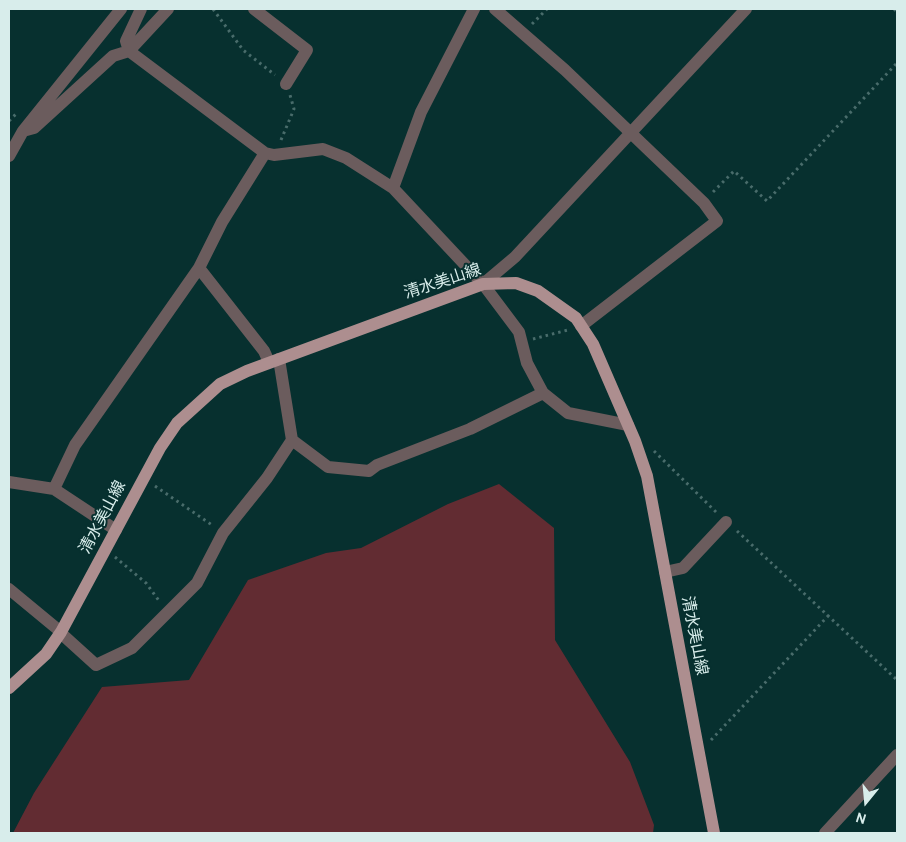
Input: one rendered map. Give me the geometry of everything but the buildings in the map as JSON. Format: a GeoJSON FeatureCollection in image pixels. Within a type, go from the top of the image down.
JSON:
{"type":"FeatureCollection","features":[{"type":"Feature","properties":{"kind":"main road","name":"清水美山線"},"geometry":{"type":"LineString","coordinates":[[9,688],[46,654],[62,634],[160,448],[177,423],[220,384],[274,360],[483,284],[516,283],[538,291],[576,318],[593,344],[635,441],[646,476],[714,833]]}},
{"type":"Feature","properties":{"kind":"street"},"geometry":{"type":"LineString","coordinates":[[9,156],[23,131],[121,9]]}},
{"type":"Feature","properties":{"kind":"street"},"geometry":{"type":"LineString","coordinates":[[141,9],[126,41],[129,50],[270,154],[323,149],[346,158],[393,188],[483,284],[519,332],[527,363],[543,393],[568,413],[628,425]]}},
{"type":"Feature","properties":{"kind":"street"},"geometry":{"type":"LineString","coordinates":[[23,131],[34,128],[113,56],[129,50],[168,9]]}},
{"type":"Feature","properties":{"kind":"street"},"geometry":{"type":"LineString","coordinates":[[254,9],[307,50],[286,84]]}},
{"type":"Feature","properties":{"kind":"street"},"geometry":{"type":"LineString","coordinates":[[494,9],[565,70],[704,202],[717,221],[581,326]]}},
{"type":"Feature","properties":{"kind":"street"},"geometry":{"type":"LineString","coordinates":[[483,284],[515,257],[746,9]]}},
{"type":"Feature","properties":{"kind":"street"},"geometry":{"type":"LineString","coordinates":[[393,188],[421,112],[472,10]]}},
{"type":"Feature","properties":{"kind":"street"},"geometry":{"type":"LineString","coordinates":[[54,489],[74,445],[199,268],[222,222],[270,154]]}},
{"type":"Feature","properties":{"kind":"street"},"geometry":{"type":"LineString","coordinates":[[199,268],[264,352],[274,360],[292,440],[328,467],[369,471],[377,466],[470,429],[543,393]]}},
{"type":"Feature","properties":{"kind":"street"},"geometry":{"type":"LineString","coordinates":[[9,589],[96,665],[132,648],[197,583],[223,533],[267,478],[292,440]]}},
{"type":"Feature","properties":{"kind":"street"},"geometry":{"type":"LineString","coordinates":[[9,482],[54,489],[116,530]]}},
{"type":"Feature","properties":{"kind":"street"},"geometry":{"type":"LineString","coordinates":[[664,572],[683,568],[726,522]]}},
{"type":"Feature","properties":{"kind":"street"},"geometry":{"type":"LineString","coordinates":[[825,833],[897,755]]}},
{"type":"Feature","properties":{"kind":"path"},"geometry":{"type":"LineString","coordinates":[[213,9],[243,50],[286,84],[294,109],[270,154]]}},
{"type":"Feature","properties":{"kind":"path"},"geometry":{"type":"LineString","coordinates":[[524,34],[547,9]]}},
{"type":"Feature","properties":{"kind":"path"},"geometry":{"type":"LineString","coordinates":[[894,9],[897,12]]}},
{"type":"Feature","properties":{"kind":"path"},"geometry":{"type":"LineString","coordinates":[[704,202],[734,171],[767,201],[897,63]]}},
{"type":"Feature","properties":{"kind":"path"},"geometry":{"type":"LineString","coordinates":[[522,343],[581,326]]}},
{"type":"Feature","properties":{"kind":"path"},"geometry":{"type":"LineString","coordinates":[[635,441],[646,443],[726,522],[829,615],[897,680]]}},
{"type":"Feature","properties":{"kind":"path"},"geometry":{"type":"LineString","coordinates":[[152,484],[223,533]]}},
{"type":"Feature","properties":{"kind":"path"},"geometry":{"type":"LineString","coordinates":[[112,554],[146,583],[167,613]]}},
{"type":"Feature","properties":{"kind":"path"},"geometry":{"type":"LineString","coordinates":[[699,753],[829,615]]}},
{"type":"Feature","properties":{"kind":"shaded area"},"geometry":{"type":"Polygon","coordinates":[[[499,484],[554,528],[555,640],[630,762],[654,825],[653,833],[13,833],[34,793],[102,687],[189,680],[248,580],[326,553],[361,548],[448,504],[499,484]]]}}]}
